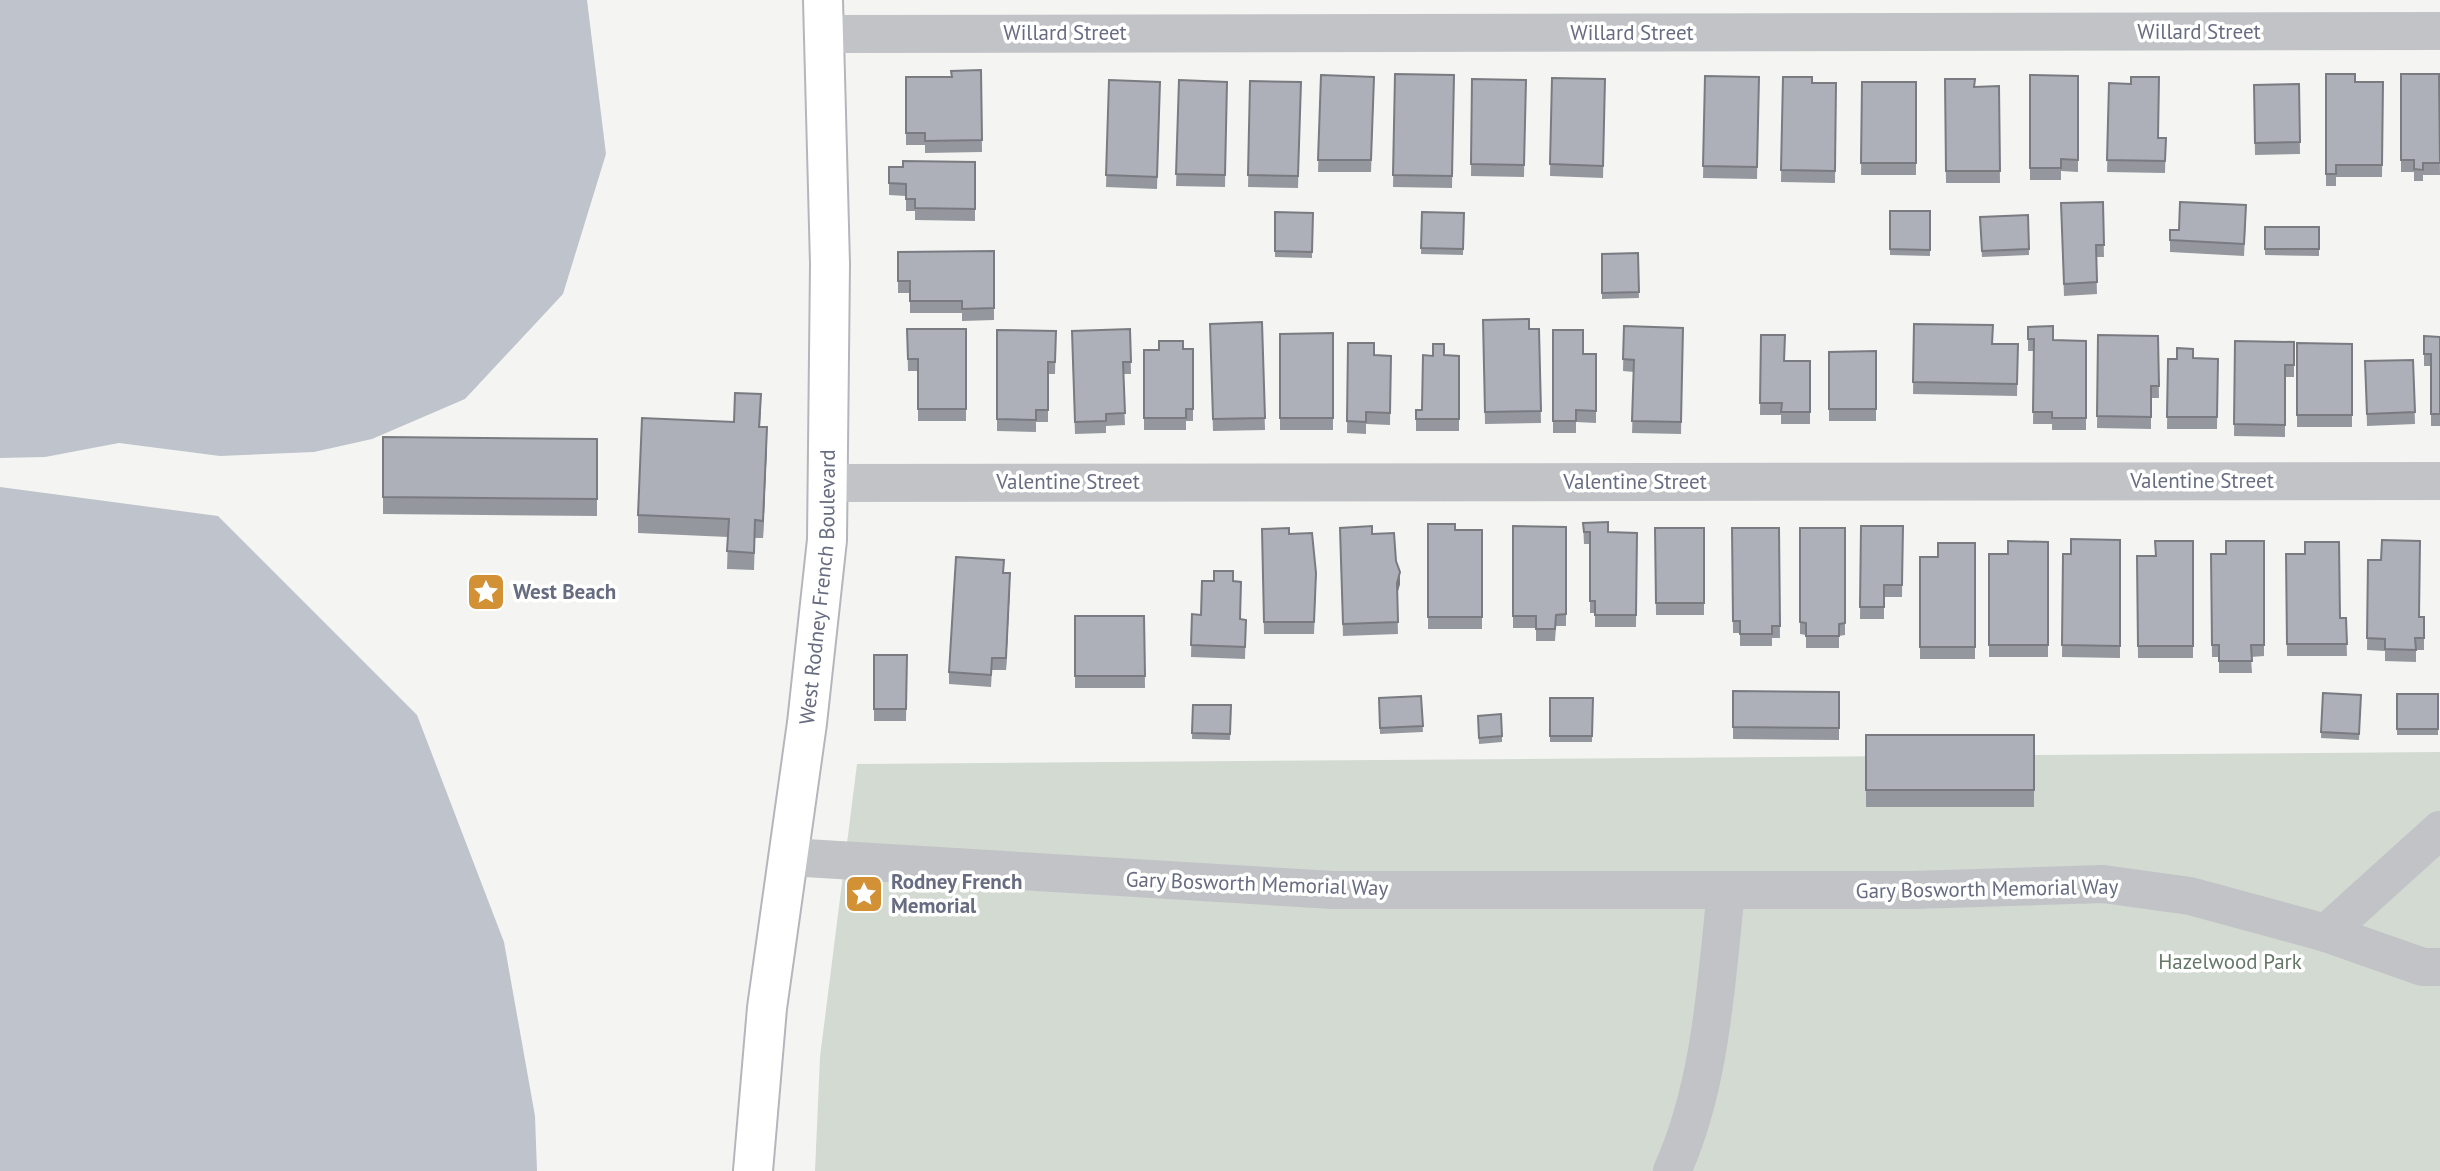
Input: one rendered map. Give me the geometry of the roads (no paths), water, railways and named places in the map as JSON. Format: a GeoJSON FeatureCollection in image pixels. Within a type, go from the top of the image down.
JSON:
{"type":"FeatureCollection","features":[{"type":"Feature","properties":{"kind":"main road","name":"West Rodney French Boulevard"},"geometry":{"type":"LineString","coordinates":[[753,1171],[767,1008],[815,659],[830,483],[830,264],[824,17]]}},
{"type":"Feature","properties":{"kind":"street","name":"Willard Street"},"geometry":{"type":"LineString","coordinates":[[824,17],[2440,31]]}},
{"type":"Feature","properties":{"kind":"street","name":"Valentine Street"},"geometry":{"type":"LineString","coordinates":[[830,483],[2440,481]]}},
{"type":"Feature","properties":{"kind":"street"},"geometry":{"type":"LineString","coordinates":[[2326,933],[2440,830]]}},
{"type":"Feature","properties":{"kind":"street","name":"Gary Bosworth Memorial Way"},"geometry":{"type":"LineString","coordinates":[[789,858],[1333,890],[1726,891],[2103,884],[2190,896],[2326,933],[2423,967],[2440,967]]}},
{"type":"Feature","properties":{"kind":"street"},"geometry":{"type":"LineString","coordinates":[[1672,1171],[1684,1143],[1713,1009],[1726,891]]}},
{"type":"Feature","properties":{"kind":"place","name":"West Beach"},"geometry":{"type":"Point","coordinates":[486,592]}},
{"type":"Feature","properties":{"kind":"place","name":"Rodney French Memorial"},"geometry":{"type":"Point","coordinates":[864,894]}},
{"type":"Feature","properties":{"kind":"park label","name":"Hazelwood Park"},"geometry":{"type":"Point","coordinates":[2230,962]}}]}
